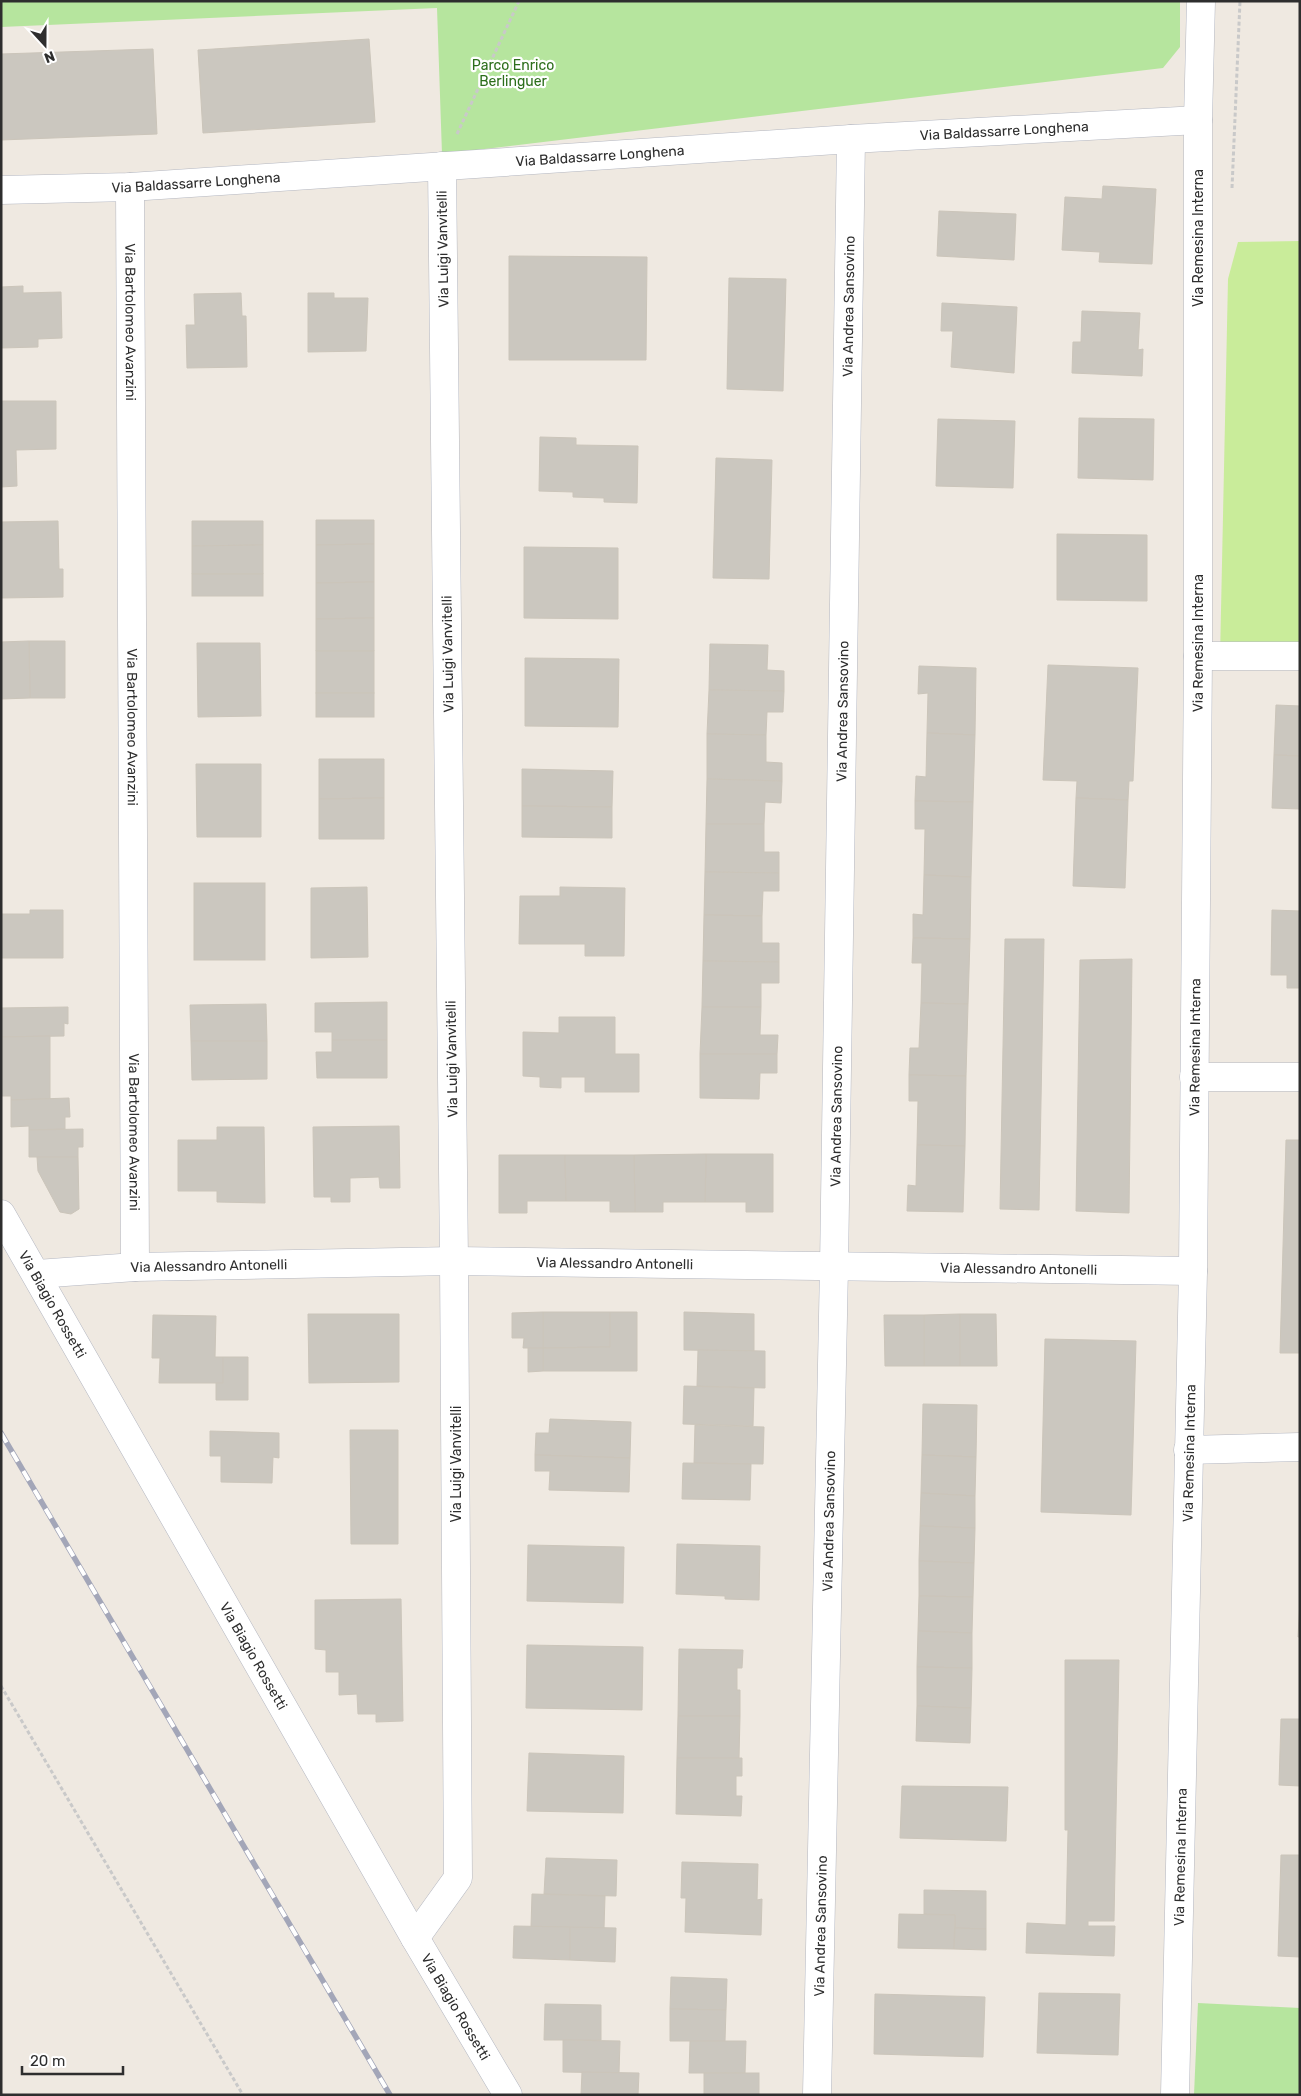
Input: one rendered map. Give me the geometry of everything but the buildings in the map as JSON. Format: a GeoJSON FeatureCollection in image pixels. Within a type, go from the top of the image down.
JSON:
{"type":"FeatureCollection","features":[{"type":"Feature","properties":{"kind":"street","name":"Via Remesina Interna"},"geometry":{"type":"LineString","coordinates":[[1175,2095],[1193,1271],[1198,656],[1198,120],[1201,1]]}},
{"type":"Feature","properties":{"kind":"street","name":"Via Baldassarre Longhena"},"geometry":{"type":"LineString","coordinates":[[1,190],[130,186],[851,139],[1198,120]]}},
{"type":"Feature","properties":{"kind":"street","name":"Via Andrea Sansovino"},"geometry":{"type":"LineString","coordinates":[[817,2095],[834,1268],[851,139]]}},
{"type":"Feature","properties":{"kind":"street","name":"Via Luigi Vanvitelli"},"geometry":{"type":"LineString","coordinates":[[416,1938],[458,1878],[454,1261],[442,166]]}},
{"type":"Feature","properties":{"kind":"street","name":"Via Bartolomeo Avanzini"},"geometry":{"type":"LineString","coordinates":[[130,186],[135,1267]]}},
{"type":"Feature","properties":{"kind":"street"},"geometry":{"type":"LineString","coordinates":[[1198,656],[1300,656]]}},
{"type":"Feature","properties":{"kind":"street"},"geometry":{"type":"LineString","coordinates":[[1194,1077],[1300,1077]]}},
{"type":"Feature","properties":{"kind":"street","name":"Via Biagio Rossetti"},"geometry":{"type":"LineString","coordinates":[[1,1214],[508,2095]]}},
{"type":"Feature","properties":{"kind":"street","name":"Via Alessandro Antonelli"},"geometry":{"type":"LineString","coordinates":[[37,1274],[135,1267],[454,1261],[834,1268],[1193,1271]]}},
{"type":"Feature","properties":{"kind":"street"},"geometry":{"type":"LineString","coordinates":[[1188,1450],[1300,1447]]}},
{"type":"Feature","properties":{"kind":"path"},"geometry":{"type":"LineString","coordinates":[[442,166],[519,1]]}},
{"type":"Feature","properties":{"kind":"path"},"geometry":{"type":"LineString","coordinates":[[1232,190],[1240,1]]}},
{"type":"Feature","properties":{"kind":"path"},"geometry":{"type":"LineString","coordinates":[[1,1686],[243,2095]]}},
{"type":"Feature","properties":{"kind":"green space","name":"Parco Enrico Berlinguer"},"geometry":{"type":"Polygon","coordinates":[[[1,1],[1180,1],[1180,47],[1163,68],[442,154],[437,8],[1,27],[1,1]]]}},
{"type":"Feature","properties":{"kind":"green space"},"geometry":{"type":"Polygon","coordinates":[[[1300,241],[1300,658],[1220,658],[1228,279],[1238,242],[1300,241]]]}},
{"type":"Feature","properties":{"kind":"green space"},"geometry":{"type":"Polygon","coordinates":[[[1198,2003],[1300,2008],[1300,2095],[1194,2095],[1198,2003]]]}},
{"type":"Feature","properties":{"kind":"railway"},"geometry":{"type":"LineString","coordinates":[[1,1433],[390,2095]]}}]}
